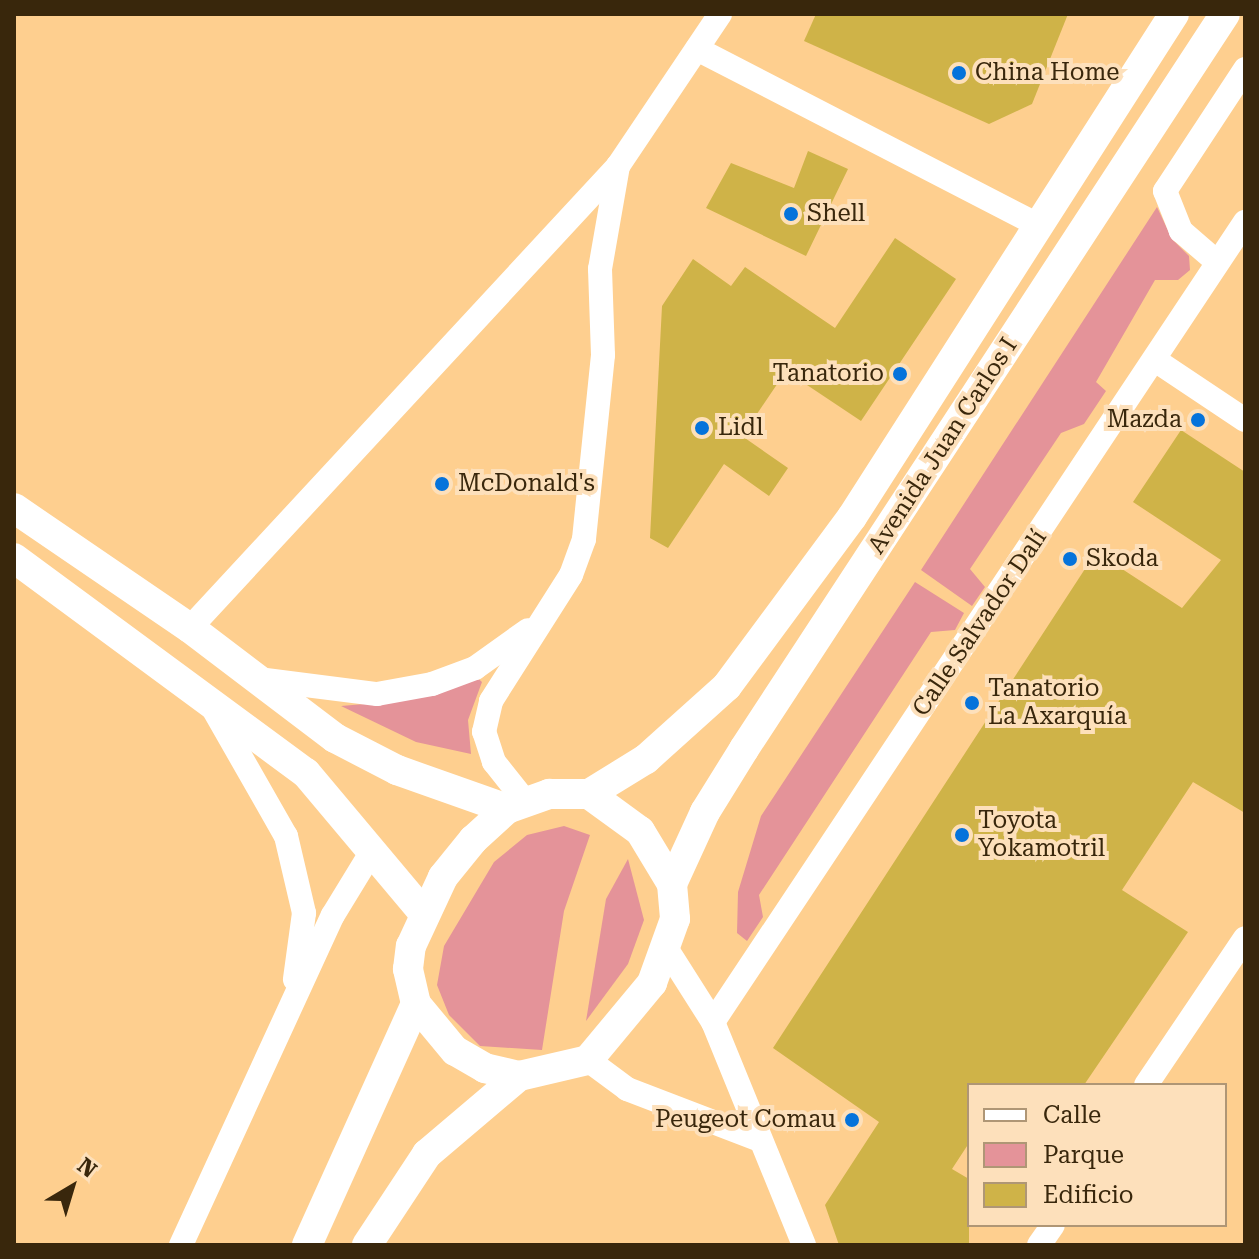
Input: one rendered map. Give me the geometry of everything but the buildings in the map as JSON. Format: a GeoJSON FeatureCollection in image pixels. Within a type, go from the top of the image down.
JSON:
{"type":"FeatureCollection","features":[{"type":"Feature","properties":{"kind":"street"},"geometry":{"type":"LineString","coordinates":[[190,628],[618,166],[720,14]]}},
{"type":"Feature","properties":{"kind":"street","name":"Avenida Juan Carlos I"},"geometry":{"type":"LineString","coordinates":[[589,794],[646,759],[727,686],[852,517],[1036,224],[1174,14]]}},
{"type":"Feature","properties":{"kind":"street","name":"Avenida Juan Carlos I"},"geometry":{"type":"LineString","coordinates":[[672,884],[705,812],[744,749],[1225,14]]}},
{"type":"Feature","properties":{"kind":"street"},"geometry":{"type":"LineString","coordinates":[[697,49],[1036,224]]}},
{"type":"Feature","properties":{"kind":"street"},"geometry":{"type":"LineString","coordinates":[[1217,262],[1181,231],[1165,191],[1245,69]]}},
{"type":"Feature","properties":{"kind":"street"},"geometry":{"type":"LineString","coordinates":[[516,805],[494,762],[484,732],[491,701],[571,575],[584,539],[603,355],[600,269],[618,166]]}},
{"type":"Feature","properties":{"kind":"street","name":"Calle Salvador Dalí"},"geometry":{"type":"LineString","coordinates":[[713,1022],[1245,222]]}},
{"type":"Feature","properties":{"kind":"street"},"geometry":{"type":"LineString","coordinates":[[1155,360],[1245,420]]}},
{"type":"Feature","properties":{"kind":"street"},"geometry":{"type":"LineString","coordinates":[[14,508],[190,628],[335,738],[397,770],[516,805],[589,794],[640,831],[672,884],[675,919],[652,983],[627,1020],[588,1060],[519,1076],[485,1068],[455,1051],[416,1004],[408,969],[425,915],[443,877],[516,805]]}},
{"type":"Feature","properties":{"kind":"street"},"geometry":{"type":"LineString","coordinates":[[14,558],[306,773],[425,915]]}},
{"type":"Feature","properties":{"kind":"street"},"geometry":{"type":"LineString","coordinates":[[257,679],[377,694],[432,684],[475,668],[540,621]]}},
{"type":"Feature","properties":{"kind":"street"},"geometry":{"type":"LineString","coordinates":[[207,699],[264,790],[300,883],[304,913],[292,1001]]}},
{"type":"Feature","properties":{"kind":"street"},"geometry":{"type":"LineString","coordinates":[[181,1245],[348,884],[372,851]]}},
{"type":"Feature","properties":{"kind":"street"},"geometry":{"type":"LineString","coordinates":[[1147,1083],[1245,938]]}},
{"type":"Feature","properties":{"kind":"street"},"geometry":{"type":"LineString","coordinates":[[666,948],[713,1022],[757,1139],[804,1245]]}},
{"type":"Feature","properties":{"kind":"street"},"geometry":{"type":"LineString","coordinates":[[307,1245],[416,1004]]}},
{"type":"Feature","properties":{"kind":"street"},"geometry":{"type":"LineString","coordinates":[[588,1060],[627,1089],[757,1139]]}},
{"type":"Feature","properties":{"kind":"street"},"geometry":{"type":"LineString","coordinates":[[367,1245],[427,1154],[519,1076]]}},
{"type":"Feature","properties":{"kind":"street"},"geometry":{"type":"LineString","coordinates":[[1039,1245],[1052,1227]]}},
{"type":"Feature","properties":{"kind":"green space"},"geometry":{"type":"Polygon","coordinates":[[[1157,207],[1172,239],[1189,256],[1190,270],[1178,280],[1155,280],[1096,382],[1106,391],[1084,424],[1061,433],[970,569],[985,587],[972,606],[921,570],[1157,207]]]}},
{"type":"Feature","properties":{"kind":"green space"},"geometry":{"type":"Polygon","coordinates":[[[915,582],[964,613],[955,630],[931,632],[759,895],[763,917],[747,941],[737,933],[738,892],[761,816],[915,582]]]}},
{"type":"Feature","properties":{"kind":"green space"},"geometry":{"type":"Polygon","coordinates":[[[474,675],[482,682],[468,720],[471,754],[416,742],[341,706],[376,703],[474,675]]]}},
{"type":"Feature","properties":{"kind":"green space"},"geometry":{"type":"Polygon","coordinates":[[[564,826],[590,835],[564,911],[542,1050],[480,1046],[449,1015],[437,985],[444,946],[494,862],[527,835],[564,826]]]}},
{"type":"Feature","properties":{"kind":"green space"},"geometry":{"type":"Polygon","coordinates":[[[628,859],[644,920],[628,964],[586,1021],[606,899],[628,859]]]}},
{"type":"Feature","properties":{"kind":"place","name":"China Home"},"geometry":{"type":"Point","coordinates":[959,73]}},
{"type":"Feature","properties":{"kind":"place","name":"Shell"},"geometry":{"type":"Point","coordinates":[791,214]}},
{"type":"Feature","properties":{"kind":"place","name":"Tanatorio"},"geometry":{"type":"Point","coordinates":[900,374]}},
{"type":"Feature","properties":{"kind":"place","name":"Mazda"},"geometry":{"type":"Point","coordinates":[1198,420]}},
{"type":"Feature","properties":{"kind":"place","name":"Lidl"},"geometry":{"type":"Point","coordinates":[702,428]}},
{"type":"Feature","properties":{"kind":"place","name":"McDonald's"},"geometry":{"type":"Point","coordinates":[442,484]}},
{"type":"Feature","properties":{"kind":"place","name":"Skoda"},"geometry":{"type":"Point","coordinates":[1070,559]}},
{"type":"Feature","properties":{"kind":"place","name":"Tanatorio La Axarquía"},"geometry":{"type":"Point","coordinates":[972,703]}},
{"type":"Feature","properties":{"kind":"place","name":"Toyota Yokamotril"},"geometry":{"type":"Point","coordinates":[962,835]}},
{"type":"Feature","properties":{"kind":"place","name":"Peugeot Comau"},"geometry":{"type":"Point","coordinates":[852,1120]}}]}
